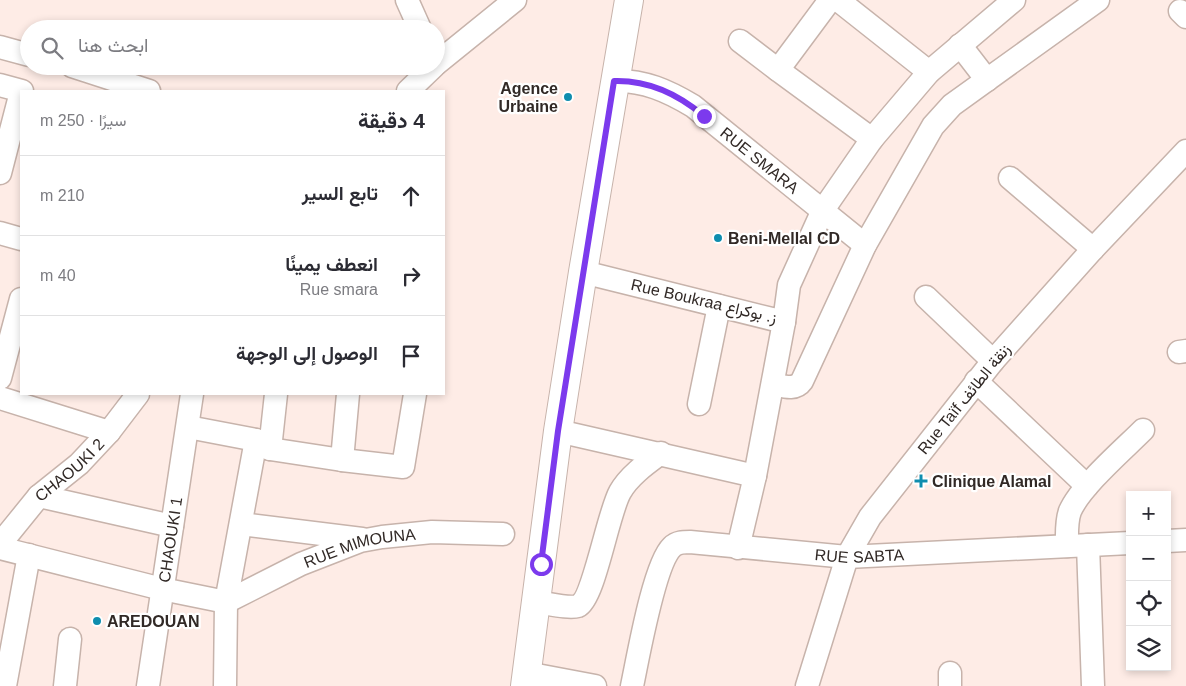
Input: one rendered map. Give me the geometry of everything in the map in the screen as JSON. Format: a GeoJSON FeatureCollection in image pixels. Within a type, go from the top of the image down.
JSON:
{"type":"FeatureCollection","features":[{"type":"Feature","properties":{"kind":"main road"},"geometry":{"type":"LineString","coordinates":[[526,679],[558,431],[614,81],[629,0]]}},
{"type":"Feature","properties":{"kind":"street"},"geometry":{"type":"LineString","coordinates":[[407,0],[416,20]]}},
{"type":"Feature","properties":{"kind":"street"},"geometry":{"type":"LineString","coordinates":[[445,57],[515,0]]}},
{"type":"Feature","properties":{"kind":"street"},"geometry":{"type":"LineString","coordinates":[[778,70],[830,0]]}},
{"type":"Feature","properties":{"kind":"street"},"geometry":{"type":"LineString","coordinates":[[838,0],[928,72]]}},
{"type":"Feature","properties":{"kind":"street","name":"Rue Boukraa ز. بوكراع"},"geometry":{"type":"LineString","coordinates":[[583,272],[784,322],[789,285],[823,210],[872,139],[928,72],[1014,0]]}},
{"type":"Feature","properties":{"kind":"street"},"geometry":{"type":"LineString","coordinates":[[773,384],[790,387],[799,385],[865,245],[933,126],[952,105],[1098,0]]}},
{"type":"Feature","properties":{"kind":"street"},"geometry":{"type":"LineString","coordinates":[[740,41],[872,139]]}},
{"type":"Feature","properties":{"kind":"street"},"geometry":{"type":"LineString","coordinates":[[960,45],[987,80]]}},
{"type":"Feature","properties":{"kind":"street"},"geometry":{"type":"LineString","coordinates":[[0,48],[20,53]]}},
{"type":"Feature","properties":{"kind":"street"},"geometry":{"type":"LineString","coordinates":[[100,75],[146,90]]}},
{"type":"Feature","properties":{"kind":"street"},"geometry":{"type":"LineString","coordinates":[[409,90],[425,75]]}},
{"type":"Feature","properties":{"kind":"street","name":"RUE SMARA"},"geometry":{"type":"LineString","coordinates":[[614,81],[642,83],[673,95],[687,103],[865,245]]}},
{"type":"Feature","properties":{"kind":"street"},"geometry":{"type":"LineString","coordinates":[[0,85],[20,92]]}},
{"type":"Feature","properties":{"kind":"street"},"geometry":{"type":"LineString","coordinates":[[0,173],[17,134],[20,102]]}},
{"type":"Feature","properties":{"kind":"street","name":"Rue Taïf زنقة الطائف"},"geometry":{"type":"LineString","coordinates":[[807,686],[847,557],[870,517],[976,380],[1093,249],[1186,151]]}},
{"type":"Feature","properties":{"kind":"street"},"geometry":{"type":"LineString","coordinates":[[1010,178],[1093,249]]}},
{"type":"Feature","properties":{"kind":"street"},"geometry":{"type":"LineString","coordinates":[[0,233],[20,239]]}},
{"type":"Feature","properties":{"kind":"street"},"geometry":{"type":"LineString","coordinates":[[926,296],[993,361]]}},
{"type":"Feature","properties":{"kind":"street"},"geometry":{"type":"LineString","coordinates":[[0,378],[20,303]]}},
{"type":"Feature","properties":{"kind":"street"},"geometry":{"type":"LineString","coordinates":[[699,404],[719,306]]}},
{"type":"Feature","properties":{"kind":"street"},"geometry":{"type":"LineString","coordinates":[[738,548],[755,476],[784,322]]}},
{"type":"Feature","properties":{"kind":"street"},"geometry":{"type":"LineString","coordinates":[[976,380],[1087,486]]}},
{"type":"Feature","properties":{"kind":"street","name":"CHAOUKI 2"},"geometry":{"type":"LineString","coordinates":[[4,532],[39,496],[79,464],[109,432],[137,395]]}},
{"type":"Feature","properties":{"kind":"street","name":"CHAOUKI 1"},"geometry":{"type":"LineString","coordinates":[[148,686],[192,395]]}},
{"type":"Feature","properties":{"kind":"street"},"geometry":{"type":"LineString","coordinates":[[225,686],[226,602],[241,524],[276,395]]}},
{"type":"Feature","properties":{"kind":"street"},"geometry":{"type":"LineString","coordinates":[[342,460],[348,395]]}},
{"type":"Feature","properties":{"kind":"street"},"geometry":{"type":"LineString","coordinates":[[188,427],[342,460],[403,467],[415,395]]}},
{"type":"Feature","properties":{"kind":"street"},"geometry":{"type":"LineString","coordinates":[[0,398],[109,432]]}},
{"type":"Feature","properties":{"kind":"street"},"geometry":{"type":"LineString","coordinates":[[1093,686],[1077,546],[1067,525],[1071,510],[1087,486],[1143,430]]}},
{"type":"Feature","properties":{"kind":"street"},"geometry":{"type":"LineString","coordinates":[[558,431],[755,476]]}},
{"type":"Feature","properties":{"kind":"street"},"geometry":{"type":"LineString","coordinates":[[536,602],[573,607],[581,604],[590,590],[611,513],[620,492],[625,484],[642,467],[661,453]]}},
{"type":"Feature","properties":{"kind":"street"},"geometry":{"type":"LineString","coordinates":[[39,496],[172,526]]}},
{"type":"Feature","properties":{"kind":"street"},"geometry":{"type":"LineString","coordinates":[[241,524],[368,540]]}},
{"type":"Feature","properties":{"kind":"street","name":"RUE MIMOUNA"},"geometry":{"type":"LineString","coordinates":[[226,602],[301,564],[368,540],[432,532],[503,534]]}},
{"type":"Feature","properties":{"kind":"street"},"geometry":{"type":"LineString","coordinates":[[1171,541],[1186,540]]}},
{"type":"Feature","properties":{"kind":"street","name":"RUE SABTA"},"geometry":{"type":"LineString","coordinates":[[632,686],[646,623],[663,561],[673,546],[678,543],[690,542],[847,557],[1126,543]]}},
{"type":"Feature","properties":{"kind":"street"},"geometry":{"type":"LineString","coordinates":[[0,548],[162,589],[226,602]]}},
{"type":"Feature","properties":{"kind":"street"},"geometry":{"type":"LineString","coordinates":[[5,686],[29,555]]}},
{"type":"Feature","properties":{"kind":"street"},"geometry":{"type":"LineString","coordinates":[[65,686],[70,639]]}},
{"type":"Feature","properties":{"kind":"street"},"geometry":{"type":"LineString","coordinates":[[526,679],[595,686]]}},
{"type":"Feature","properties":{"kind":"place","name":"Agence Urbaine"},"geometry":{"type":"Point","coordinates":[568,97]}},
{"type":"Feature","properties":{"kind":"place","name":"Beni-Mellal CD"},"geometry":{"type":"Point","coordinates":[718,238]}},
{"type":"Feature","properties":{"kind":"place","name":"Clinique Alamal"},"geometry":{"type":"Point","coordinates":[921,481]}},
{"type":"Feature","properties":{"kind":"place","name":"AREDOUAN"},"geometry":{"type":"Point","coordinates":[97,621]}},
{"type":"Feature","properties":{"kind":"route"},"geometry":{"type":"LineString","coordinates":[[541,564],[558,431],[614,81],[642,83],[664,91],[693,106],[704,116]]}}]}
